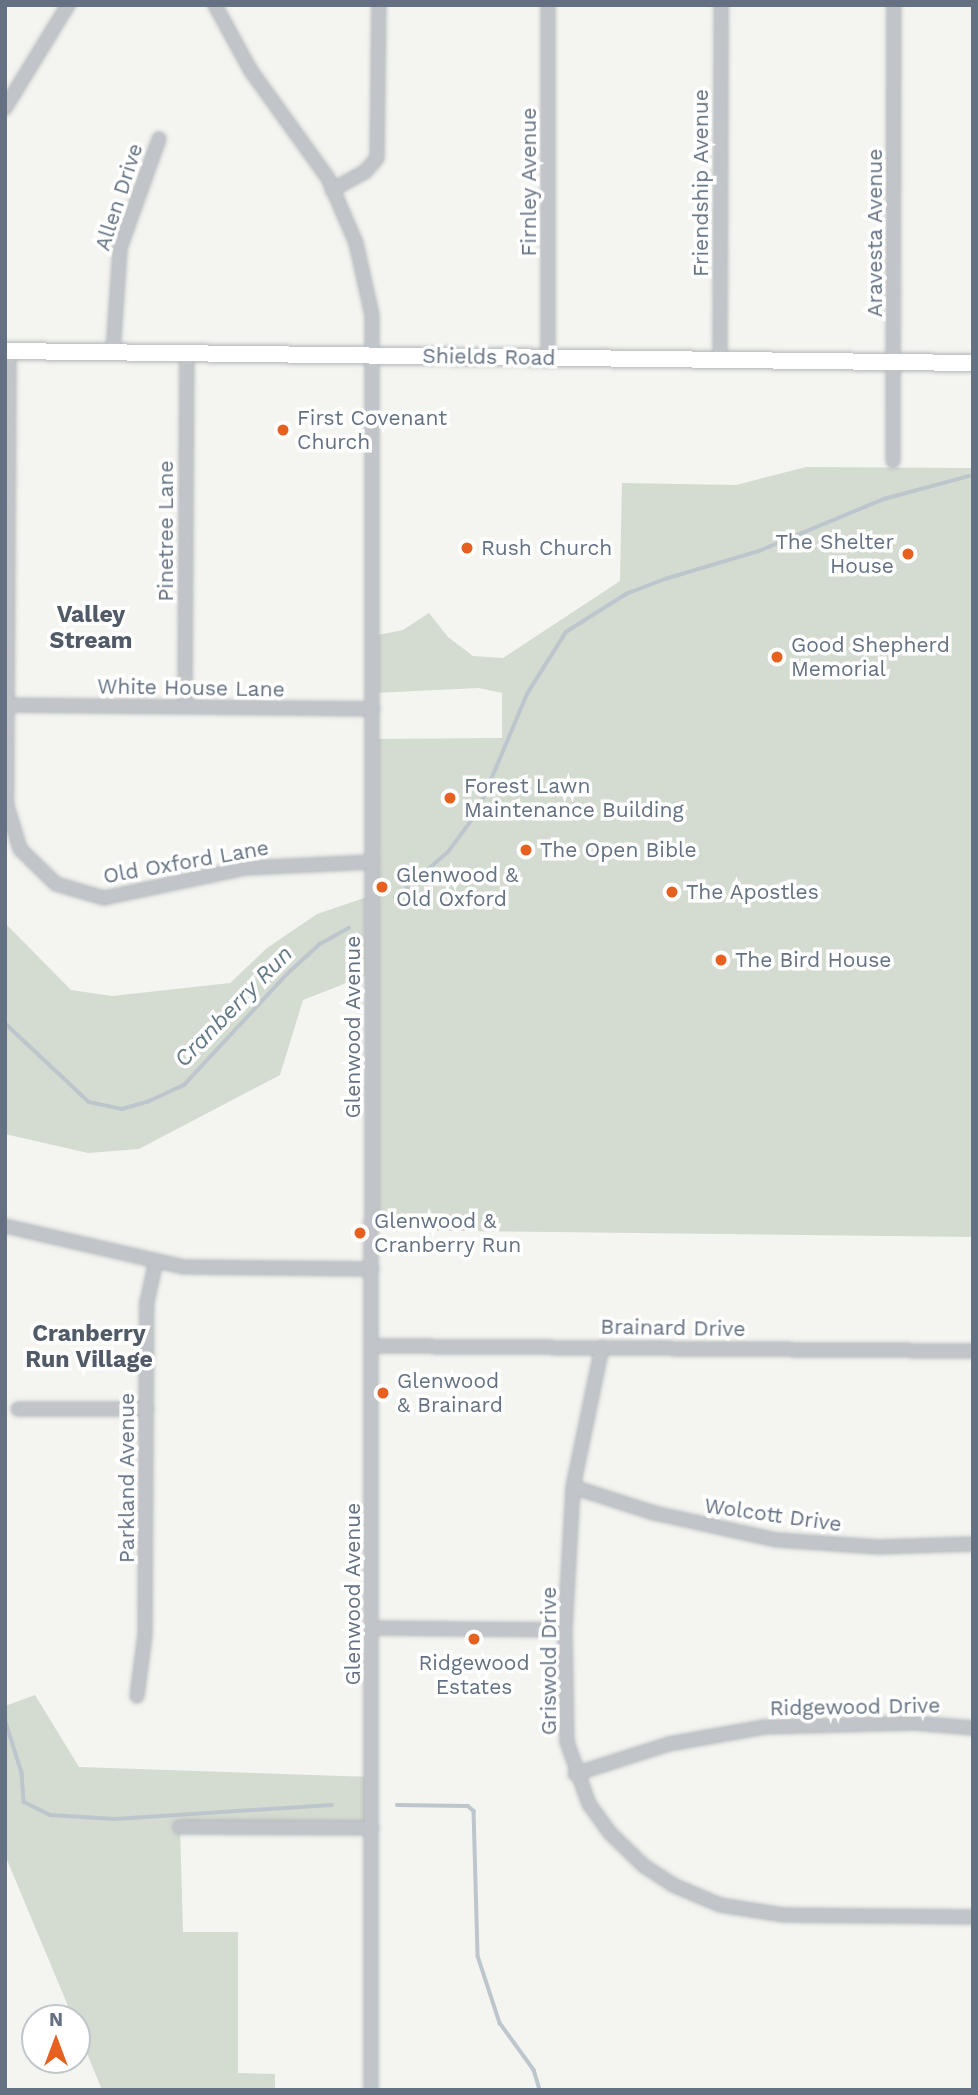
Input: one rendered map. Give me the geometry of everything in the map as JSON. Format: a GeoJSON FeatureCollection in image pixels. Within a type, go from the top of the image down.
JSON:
{"type":"FeatureCollection","features":[{"type":"Feature","properties":{"kind":"main road","name":"Shields Road"},"geometry":{"type":"LineString","coordinates":[[7,351],[973,363]]}},
{"type":"Feature","properties":{"kind":"street"},"geometry":{"type":"LineString","coordinates":[[5,108],[68,5]]}},
{"type":"Feature","properties":{"kind":"street","name":"Glenwood Avenue"},"geometry":{"type":"LineString","coordinates":[[215,5],[240,53],[315,156],[356,243],[366,280],[373,357],[372,2090]]}},
{"type":"Feature","properties":{"kind":"street"},"geometry":{"type":"LineString","coordinates":[[332,190],[365,172],[377,158],[379,5]]}},
{"type":"Feature","properties":{"kind":"street","name":"Firnley Avenue"},"geometry":{"type":"LineString","coordinates":[[548,5],[548,358]]}},
{"type":"Feature","properties":{"kind":"street","name":"Friendship Avenue"},"geometry":{"type":"LineString","coordinates":[[720,360],[721,5]]}},
{"type":"Feature","properties":{"kind":"street","name":"Aravesta Avenue"},"geometry":{"type":"LineString","coordinates":[[893,461],[894,5]]}},
{"type":"Feature","properties":{"kind":"street","name":"Allen Drive"},"geometry":{"type":"LineString","coordinates":[[113,352],[114,293],[120,248],[159,139]]}},
{"type":"Feature","properties":{"kind":"street","name":"Old Oxford Lane"},"geometry":{"type":"LineString","coordinates":[[7,351],[7,705],[11,830],[32,864],[72,892],[119,898],[245,869],[373,862]]}},
{"type":"Feature","properties":{"kind":"street","name":"Pinetree Lane"},"geometry":{"type":"LineString","coordinates":[[185,707],[187,355]]}},
{"type":"Feature","properties":{"kind":"street","name":"White House Lane"},"geometry":{"type":"LineString","coordinates":[[7,705],[373,709]]}},
{"type":"Feature","properties":{"kind":"street"},"geometry":{"type":"LineString","coordinates":[[5,1226],[195,1268],[372,1269]]}},
{"type":"Feature","properties":{"kind":"street","name":"Parkland Avenue"},"geometry":{"type":"LineString","coordinates":[[137,1696],[145,1634],[147,1302],[156,1261]]}},
{"type":"Feature","properties":{"kind":"street","name":"Brainard Drive"},"geometry":{"type":"LineString","coordinates":[[372,1346],[973,1351]]}},
{"type":"Feature","properties":{"kind":"street","name":"Griswold Drive"},"geometry":{"type":"LineString","coordinates":[[601,1347],[573,1488],[565,1630],[567,1742],[575,1774],[597,1818],[631,1855],[673,1885],[720,1905],[784,1915],[973,1917]]}},
{"type":"Feature","properties":{"kind":"street"},"geometry":{"type":"LineString","coordinates":[[18,1409],[146,1409]]}},
{"type":"Feature","properties":{"kind":"street","name":"Wolcott Drive"},"geometry":{"type":"LineString","coordinates":[[573,1488],[654,1513],[777,1539],[879,1547],[973,1544]]}},
{"type":"Feature","properties":{"kind":"street"},"geometry":{"type":"LineString","coordinates":[[372,1628],[565,1630]]}},
{"type":"Feature","properties":{"kind":"street","name":"Ridgewood Drive"},"geometry":{"type":"LineString","coordinates":[[575,1774],[669,1744],[764,1727],[914,1723],[973,1728]]}},
{"type":"Feature","properties":{"kind":"street"},"geometry":{"type":"LineString","coordinates":[[180,1827],[372,1828]]}},
{"type":"Feature","properties":{"kind":"shaded area"},"geometry":{"type":"Polygon","coordinates":[[[806,467],[973,468],[973,1237],[372,1230],[372,973],[303,1000],[280,1075],[139,1149],[88,1153],[5,1134],[5,923],[71,990],[112,996],[230,983],[267,948],[317,914],[373,895],[373,739],[502,738],[502,693],[479,688],[373,693],[373,636],[403,630],[429,613],[448,637],[473,656],[503,658],[620,581],[622,483],[736,485],[806,467]]]}},
{"type":"Feature","properties":{"kind":"shaded area"},"geometry":{"type":"Polygon","coordinates":[[[35,1695],[79,1767],[372,1777],[372,1828],[180,1827],[183,1932],[238,1932],[238,2073],[275,2074],[275,2090],[102,2090],[91,2063],[91,2004],[67,2004],[5,1855],[5,1706],[35,1695]]]}},
{"type":"Feature","properties":{"kind":"waterway","name":"Cranberry Run"},"geometry":{"type":"LineString","coordinates":[[395,898],[448,852],[477,813],[527,694],[566,632],[626,594],[665,579],[759,551],[884,499],[973,475]]}},
{"type":"Feature","properties":{"kind":"waterway","name":"Cranberry Run"},"geometry":{"type":"LineString","coordinates":[[5,1023],[89,1102],[122,1109],[147,1102],[184,1085],[287,974],[320,944],[349,928]]}},
{"type":"Feature","properties":{"kind":"waterway"},"geometry":{"type":"LineString","coordinates":[[5,1719],[22,1773],[24,1802],[51,1815],[115,1819],[332,1805]]}},
{"type":"Feature","properties":{"kind":"waterway"},"geometry":{"type":"LineString","coordinates":[[397,1805],[468,1806],[474,1811],[478,1956],[500,2023],[534,2070],[540,2090]]}},
{"type":"Feature","properties":{"kind":"place","name":"First Covenant Church"},"geometry":{"type":"Point","coordinates":[283,430]}},
{"type":"Feature","properties":{"kind":"place","name":"Rush Church"},"geometry":{"type":"Point","coordinates":[467,548]}},
{"type":"Feature","properties":{"kind":"place","name":"The Shelter House"},"geometry":{"type":"Point","coordinates":[908,554]}},
{"type":"Feature","properties":{"kind":"place","name":"Good Shepherd Memorial"},"geometry":{"type":"Point","coordinates":[777,657]}},
{"type":"Feature","properties":{"kind":"place","name":"Forest Lawn Maintenance Building"},"geometry":{"type":"Point","coordinates":[450,798]}},
{"type":"Feature","properties":{"kind":"place","name":"The Open Bible"},"geometry":{"type":"Point","coordinates":[526,850]}},
{"type":"Feature","properties":{"kind":"place","name":"Glenwood & Old Oxford"},"geometry":{"type":"Point","coordinates":[382,887]}},
{"type":"Feature","properties":{"kind":"place","name":"The Apostles"},"geometry":{"type":"Point","coordinates":[672,892]}},
{"type":"Feature","properties":{"kind":"place","name":"The Bird House"},"geometry":{"type":"Point","coordinates":[721,960]}},
{"type":"Feature","properties":{"kind":"place","name":"Glenwood & Cranberry Run"},"geometry":{"type":"Point","coordinates":[360,1233]}},
{"type":"Feature","properties":{"kind":"place","name":"Glenwood & Brainard"},"geometry":{"type":"Point","coordinates":[383,1393]}},
{"type":"Feature","properties":{"kind":"place","name":"Ridgewood Estates"},"geometry":{"type":"Point","coordinates":[474,1639]}},
{"type":"Feature","properties":{"kind":"district","name":"Valley Stream"},"geometry":{"type":"Point","coordinates":[91,628]}},
{"type":"Feature","properties":{"kind":"district","name":"Cranberry Run Village"},"geometry":{"type":"Point","coordinates":[89,1347]}}]}
